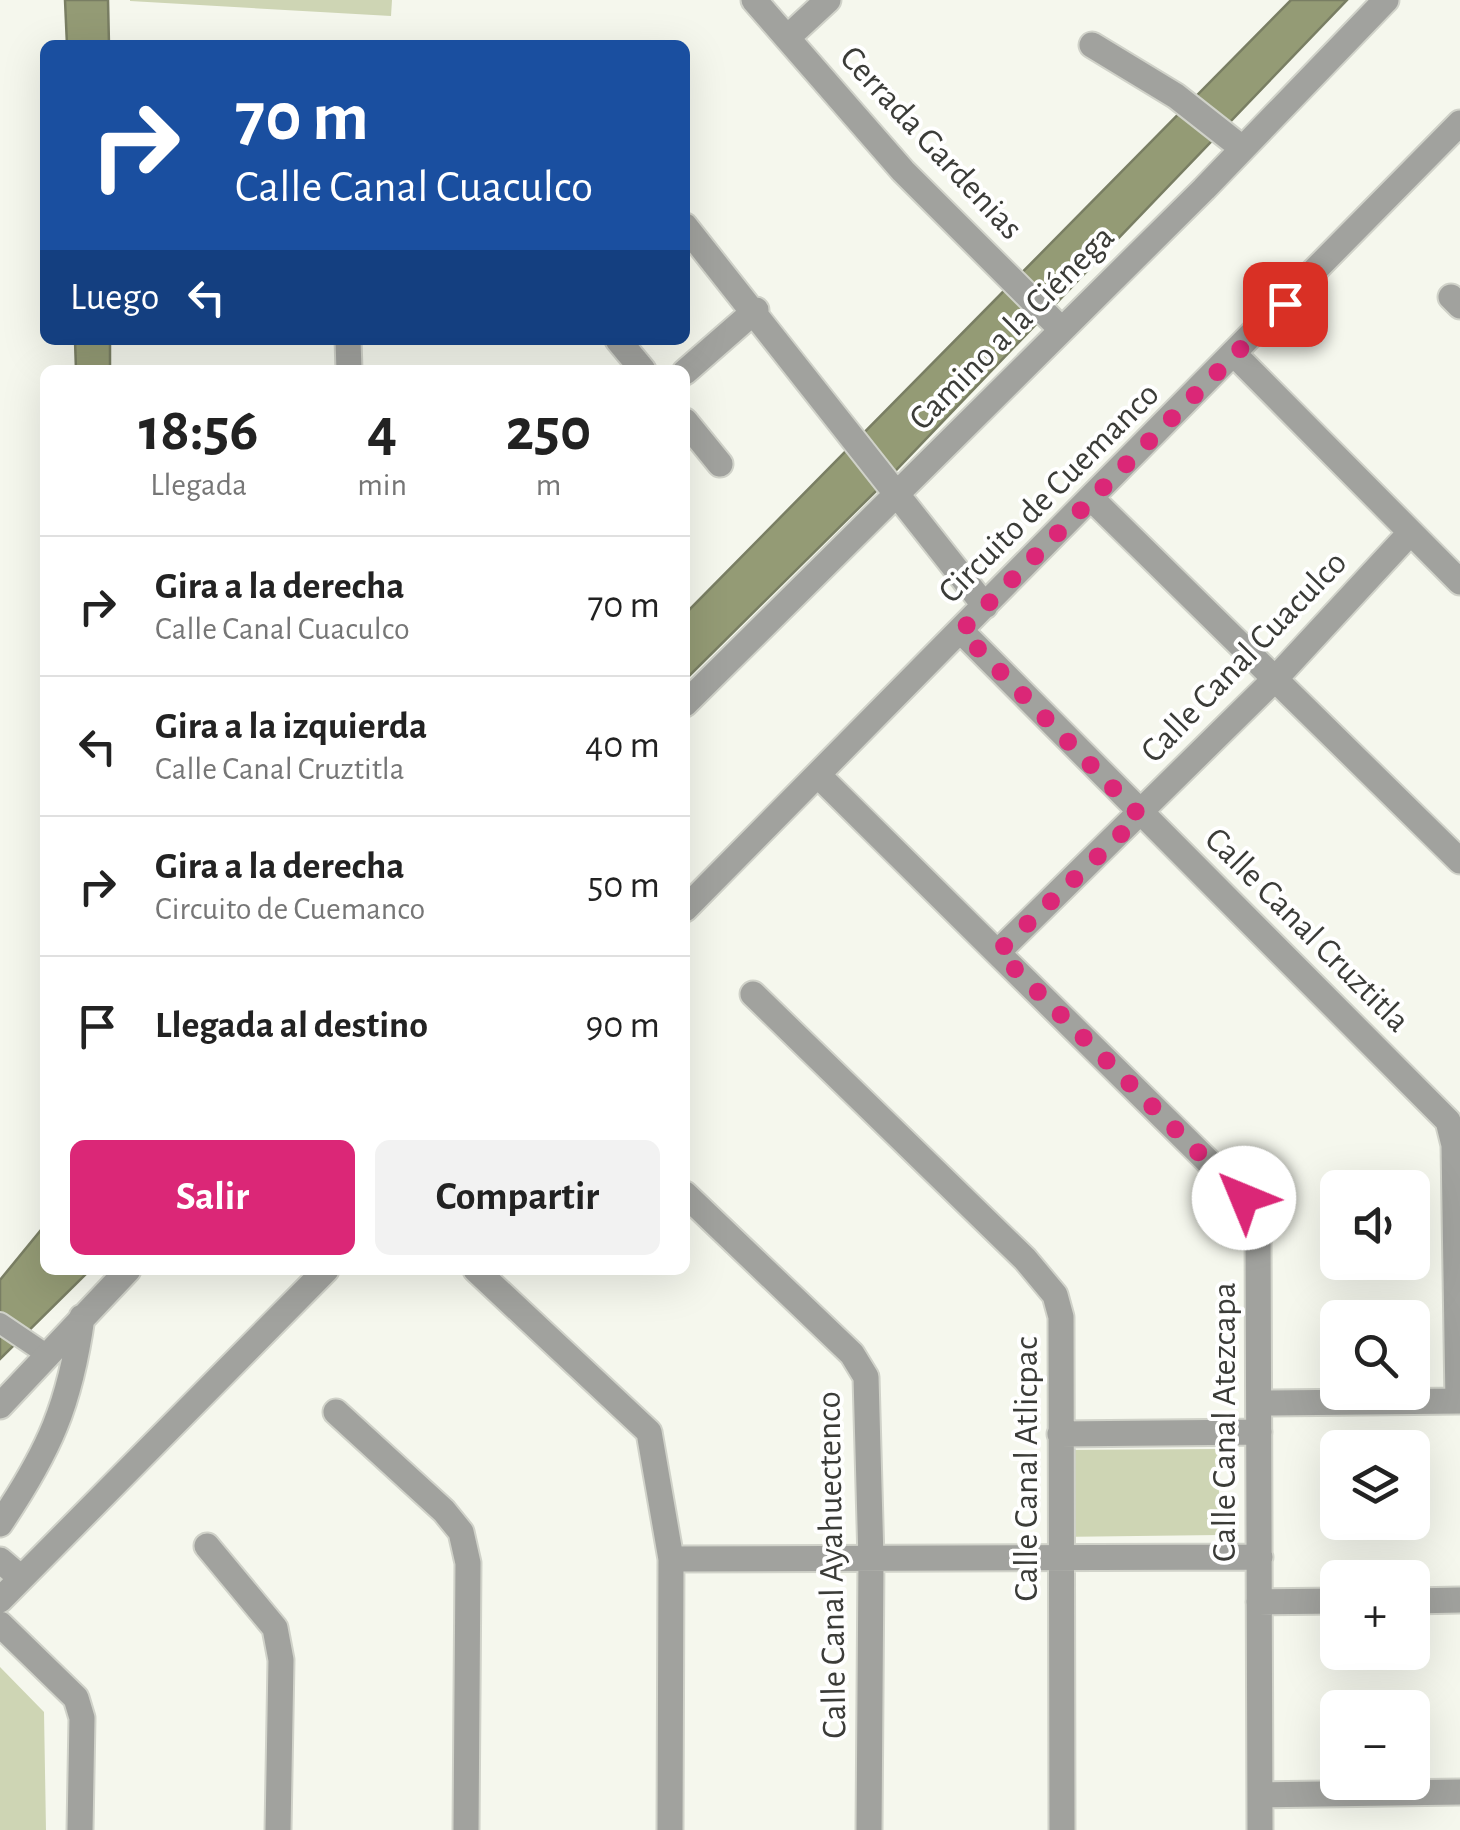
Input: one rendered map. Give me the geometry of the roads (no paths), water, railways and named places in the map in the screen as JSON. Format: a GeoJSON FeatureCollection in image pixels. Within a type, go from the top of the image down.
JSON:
{"type":"FeatureCollection","features":[{"type":"Feature","properties":{"kind":"street","name":"Cerrada Gardenias"},"geometry":{"type":"LineString","coordinates":[[754,0],[902,171],[1060,327]]}},
{"type":"Feature","properties":{"kind":"street"},"geometry":{"type":"LineString","coordinates":[[786,38],[828,0]]}},
{"type":"Feature","properties":{"kind":"street","name":"Camino a la Ciénega"},"geometry":{"type":"LineString","coordinates":[[690,699],[893,486],[1060,327],[1235,142],[1386,0]]}},
{"type":"Feature","properties":{"kind":"street"},"geometry":{"type":"LineString","coordinates":[[1092,45],[1176,96],[1235,142]]}},
{"type":"Feature","properties":{"kind":"street","name":"Circuito de Cuemanco"},"geometry":{"type":"LineString","coordinates":[[690,904],[1236,355],[1460,123]]}},
{"type":"Feature","properties":{"kind":"street"},"geometry":{"type":"LineString","coordinates":[[690,232],[756,310],[986,606]]}},
{"type":"Feature","properties":{"kind":"street"},"geometry":{"type":"LineString","coordinates":[[690,368],[756,310]]}},
{"type":"Feature","properties":{"kind":"street"},"geometry":{"type":"LineString","coordinates":[[622,345],[639,365]]}},
{"type":"Feature","properties":{"kind":"street"},"geometry":{"type":"LineString","coordinates":[[1236,355],[1460,582]]}},
{"type":"Feature","properties":{"kind":"street"},"geometry":{"type":"LineString","coordinates":[[690,427],[720,464]]}},
{"type":"Feature","properties":{"kind":"street"},"geometry":{"type":"LineString","coordinates":[[1093,500],[1460,861]]}},
{"type":"Feature","properties":{"kind":"street","name":"Calle Canal Cuaculco"},"geometry":{"type":"LineString","coordinates":[[998,952],[1276,678],[1410,533]]}},
{"type":"Feature","properties":{"kind":"street","name":"Calle Canal Cruztitla"},"geometry":{"type":"LineString","coordinates":[[961,631],[1140,816],[1448,1121],[1454,1145],[1459,1401]]}},
{"type":"Feature","properties":{"kind":"street","name":"Calle Canal Atezcapa"},"geometry":{"type":"LineString","coordinates":[[818,776],[1244,1198],[1258,1227],[1260,1830]]}},
{"type":"Feature","properties":{"kind":"street","name":"Calle Canal Atlicpac"},"geometry":{"type":"LineString","coordinates":[[752,994],[1025,1258],[1055,1294],[1061,1317],[1062,1830]]}},
{"type":"Feature","properties":{"kind":"street","name":"Calle Canal Ayahuectenco"},"geometry":{"type":"LineString","coordinates":[[690,1199],[852,1354],[866,1376],[872,1560],[869,1830]]}},
{"type":"Feature","properties":{"kind":"street"},"geometry":{"type":"LineString","coordinates":[[0,1406],[38,1350],[82,1317],[123,1275]]}},
{"type":"Feature","properties":{"kind":"street"},"geometry":{"type":"LineString","coordinates":[[0,1600],[321,1275]]}},
{"type":"Feature","properties":{"kind":"street"},"geometry":{"type":"LineString","coordinates":[[481,1275],[649,1432],[671,1559],[670,1830]]}},
{"type":"Feature","properties":{"kind":"street"},"geometry":{"type":"LineString","coordinates":[[0,1524],[56,1431],[74,1376],[82,1317]]}},
{"type":"Feature","properties":{"kind":"street"},"geometry":{"type":"LineString","coordinates":[[1260,1403],[1459,1401]]}},
{"type":"Feature","properties":{"kind":"street"},"geometry":{"type":"LineString","coordinates":[[336,1412],[444,1511],[461,1532],[468,1564],[466,1830]]}},
{"type":"Feature","properties":{"kind":"street"},"geometry":{"type":"LineString","coordinates":[[1060,1434],[1259,1432]]}},
{"type":"Feature","properties":{"kind":"street"},"geometry":{"type":"LineString","coordinates":[[207,1546],[275,1628],[281,1660],[278,1830]]}},
{"type":"Feature","properties":{"kind":"street"},"geometry":{"type":"LineString","coordinates":[[671,1559],[1260,1557]]}},
{"type":"Feature","properties":{"kind":"street"},"geometry":{"type":"LineString","coordinates":[[0,1560],[21,1578]]}},
{"type":"Feature","properties":{"kind":"street"},"geometry":{"type":"LineString","coordinates":[[1430,1601],[1460,1600]]}},
{"type":"Feature","properties":{"kind":"street"},"geometry":{"type":"LineString","coordinates":[[1259,1602],[1320,1601]]}},
{"type":"Feature","properties":{"kind":"street"},"geometry":{"type":"LineString","coordinates":[[0,1624],[76,1698],[82,1718],[80,1830]]}},
{"type":"Feature","properties":{"kind":"street"},"geometry":{"type":"LineString","coordinates":[[1260,1794],[1460,1792]]}},
{"type":"Feature","properties":{"kind":"lane"},"geometry":{"type":"LineString","coordinates":[[0,1323],[38,1350]]}}]}
